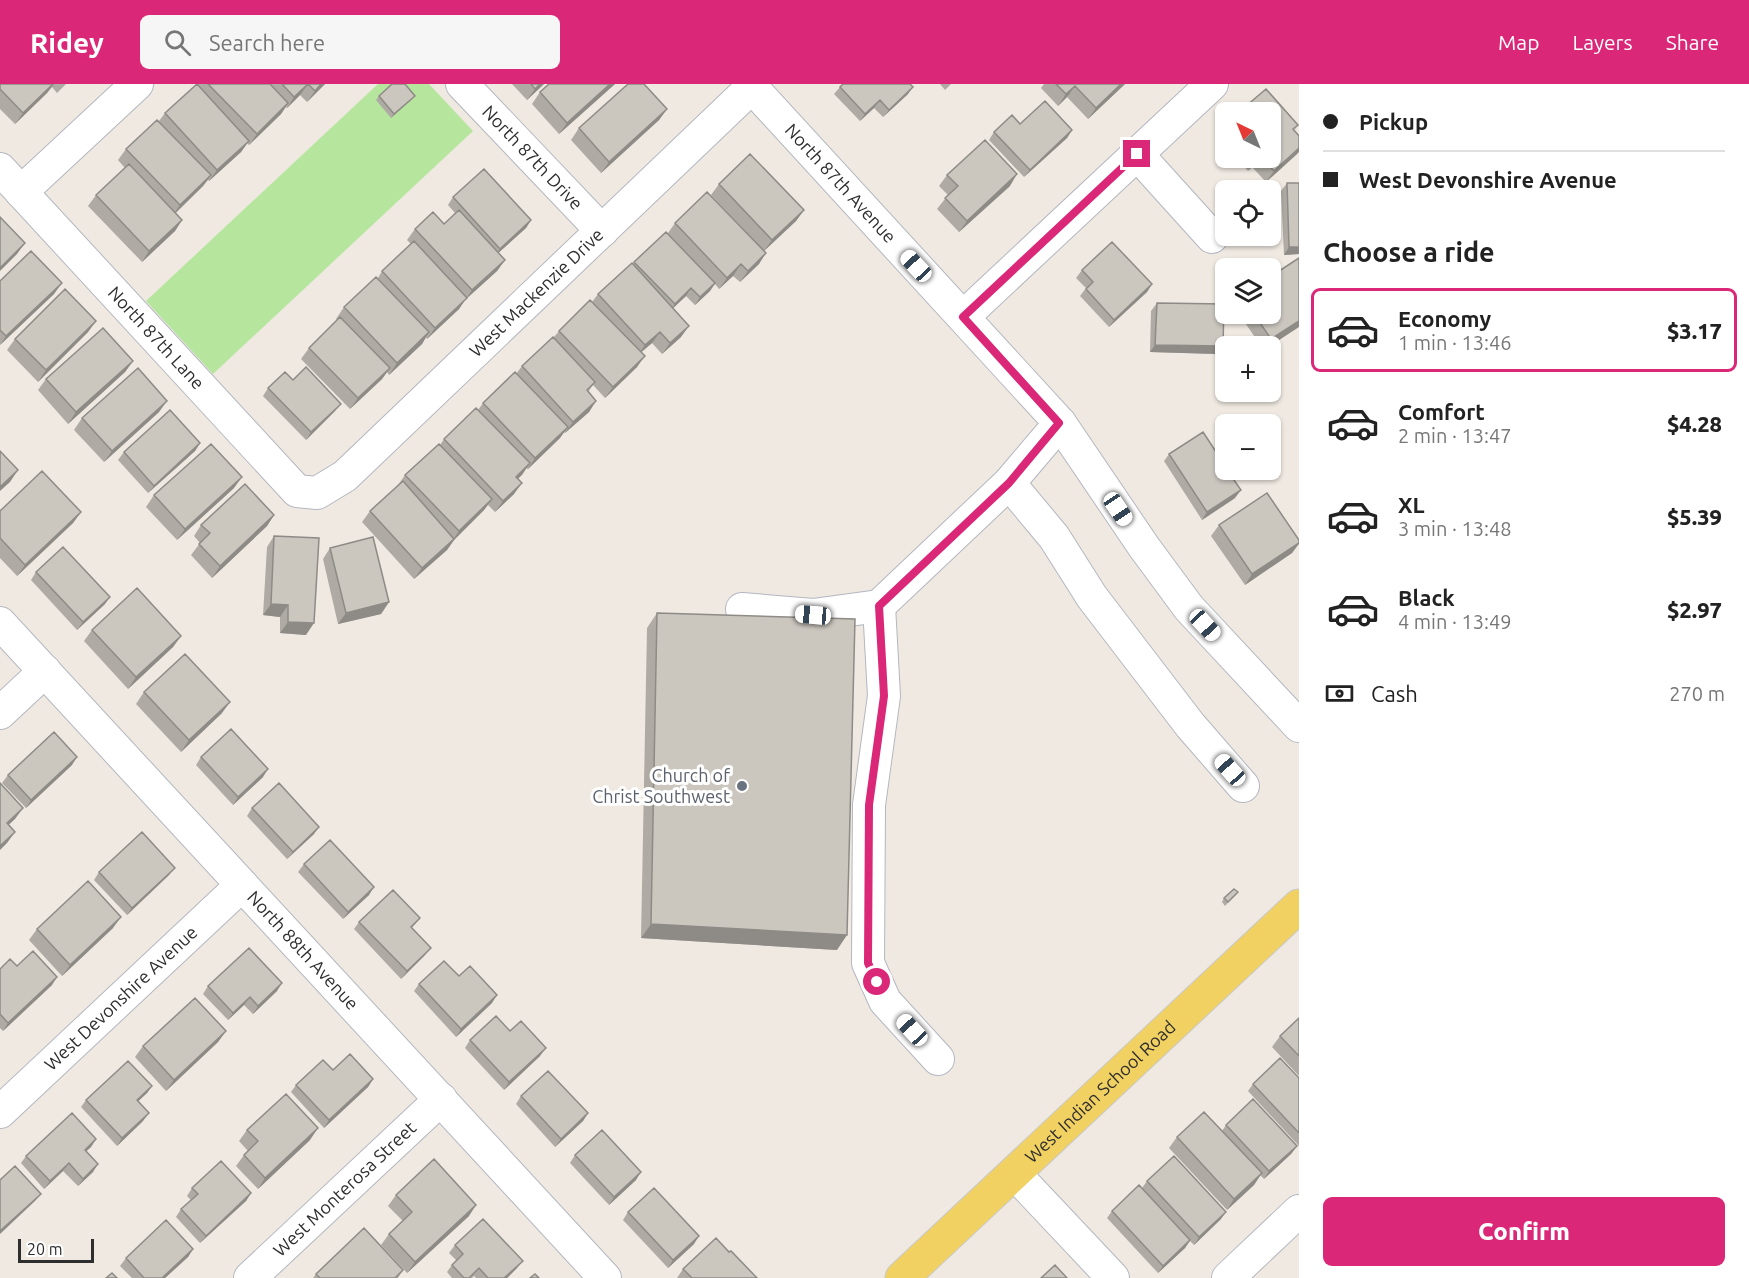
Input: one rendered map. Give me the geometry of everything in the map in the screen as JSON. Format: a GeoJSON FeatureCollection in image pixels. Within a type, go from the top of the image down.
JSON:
{"type":"FeatureCollection","features":[{"type":"Feature","properties":{"kind":"main road","name":"West Indian School Road"},"geometry":{"type":"LineString","coordinates":[[902,1278],[1299,906]]}},
{"type":"Feature","properties":{"kind":"street"},"geometry":{"type":"LineString","coordinates":[[21,192],[137,84]]}},
{"type":"Feature","properties":{"kind":"street","name":"North 87th Drive"},"geometry":{"type":"LineString","coordinates":[[462,84],[602,231]]}},
{"type":"Feature","properties":{"kind":"street"},"geometry":{"type":"LineString","coordinates":[[963,317],[1212,84]]}},
{"type":"Feature","properties":{"kind":"street","name":"West Mackenzie Drive"},"geometry":{"type":"LineString","coordinates":[[317,493],[345,476],[757,87]]}},
{"type":"Feature","properties":{"kind":"street","name":"North 87th Avenue"},"geometry":{"type":"LineString","coordinates":[[757,87],[1059,423],[1189,608],[1299,726]]}},
{"type":"Feature","properties":{"kind":"street"},"geometry":{"type":"LineString","coordinates":[[1137,154],[1212,237]]}},
{"type":"Feature","properties":{"kind":"street","name":"North 87th Lane"},"geometry":{"type":"LineString","coordinates":[[0,169],[297,491],[317,493]]}},
{"type":"Feature","properties":{"kind":"street"},"geometry":{"type":"LineString","coordinates":[[742,609],[813,615],[879,606],[1009,483],[1059,423]]}},
{"type":"Feature","properties":{"kind":"street"},"geometry":{"type":"LineString","coordinates":[[1009,483],[1054,537],[1092,597],[1190,725],[1243,786]]}},
{"type":"Feature","properties":{"kind":"street"},"geometry":{"type":"LineString","coordinates":[[879,606],[884,696],[869,805],[868,963],[885,1001],[938,1059]]}},
{"type":"Feature","properties":{"kind":"street","name":"North 88th Avenue"},"geometry":{"type":"LineString","coordinates":[[0,623],[605,1278]]}},
{"type":"Feature","properties":{"kind":"street"},"geometry":{"type":"LineString","coordinates":[[0,713],[45,671]]}},
{"type":"Feature","properties":{"kind":"street","name":"West Devonshire Avenue"},"geometry":{"type":"LineString","coordinates":[[0,1112],[242,885]]}},
{"type":"Feature","properties":{"kind":"street","name":"West Monterosa Street"},"geometry":{"type":"LineString","coordinates":[[250,1278],[441,1099]]}},
{"type":"Feature","properties":{"kind":"street"},"geometry":{"type":"LineString","coordinates":[[1015,1174],[1113,1278]]}},
{"type":"Feature","properties":{"kind":"street"},"geometry":{"type":"LineString","coordinates":[[1228,1278],[1299,1211]]}},
{"type":"Feature","properties":{"kind":"green space"},"geometry":{"type":"Polygon","coordinates":[[[378,84],[429,84],[473,131],[213,374],[146,301],[378,84]]]}},
{"type":"Feature","properties":{"kind":"building"},"geometry":{"type":"Polygon","coordinates":[[[0,84],[53,84],[23,113],[0,89],[0,84]]]}},
{"type":"Feature","properties":{"kind":"building"},"geometry":{"type":"Polygon","coordinates":[[[197,84],[249,141],[217,170],[165,113],[197,84]]]}},
{"type":"Feature","properties":{"kind":"building"},"geometry":{"type":"Polygon","coordinates":[[[208,84],[270,84],[288,103],[257,134],[208,84]]]}},
{"type":"Feature","properties":{"kind":"building"},"geometry":{"type":"Polygon","coordinates":[[[282,84],[308,84],[294,97],[282,84]]]}},
{"type":"Feature","properties":{"kind":"building"},"geometry":{"type":"Polygon","coordinates":[[[308,84],[321,84],[315,91],[308,84]]]}},
{"type":"Feature","properties":{"kind":"building"},"geometry":{"type":"Polygon","coordinates":[[[392,84],[405,84],[415,96],[394,114],[379,96],[392,84]]]}},
{"type":"Feature","properties":{"kind":"building"},"geometry":{"type":"Polygon","coordinates":[[[549,84],[610,84],[567,123],[540,92],[549,84]]]}},
{"type":"Feature","properties":{"kind":"building"},"geometry":{"type":"Polygon","coordinates":[[[628,84],[644,84],[667,109],[609,162],[579,128],[628,84]]]}},
{"type":"Feature","properties":{"kind":"building"},"geometry":{"type":"Polygon","coordinates":[[[843,84],[910,84],[913,87],[889,110],[880,100],[865,114],[840,87],[843,84]]]}},
{"type":"Feature","properties":{"kind":"building"},"geometry":{"type":"Polygon","coordinates":[[[1056,84],[1121,84],[1096,108],[1075,86],[1066,94],[1056,84]]]}},
{"type":"Feature","properties":{"kind":"building"},"geometry":{"type":"Polygon","coordinates":[[[1266,89],[1278,102],[1251,102],[1266,89]]]}},
{"type":"Feature","properties":{"kind":"building"},"geometry":{"type":"Polygon","coordinates":[[[1045,101],[1072,130],[1030,170],[994,132],[1012,115],[1020,124],[1045,101]]]}},
{"type":"Feature","properties":{"kind":"building"},"geometry":{"type":"Polygon","coordinates":[[[1281,106],[1298,125],[1293,129],[1299,136],[1299,148],[1281,165],[1281,106]]]}},
{"type":"Feature","properties":{"kind":"building"},"geometry":{"type":"Polygon","coordinates":[[[157,120],[211,175],[180,205],[126,149],[157,120]]]}},
{"type":"Feature","properties":{"kind":"building"},"geometry":{"type":"Polygon","coordinates":[[[985,140],[1017,174],[967,221],[945,198],[958,186],[947,175],[985,140]]]}},
{"type":"Feature","properties":{"kind":"building"},"geometry":{"type":"Polygon","coordinates":[[[750,154],[804,210],[772,240],[719,184],[750,154]]]}},
{"type":"Feature","properties":{"kind":"building"},"geometry":{"type":"Polygon","coordinates":[[[129,164],[182,220],[149,251],[96,195],[129,164]]]}},
{"type":"Feature","properties":{"kind":"building"},"geometry":{"type":"Polygon","coordinates":[[[484,169],[531,220],[500,249],[453,197],[484,169]]]}},
{"type":"Feature","properties":{"kind":"building"},"geometry":{"type":"Polygon","coordinates":[[[1287,183],[1299,183],[1299,247],[1289,247],[1287,183]]]}},
{"type":"Feature","properties":{"kind":"building"},"geometry":{"type":"Polygon","coordinates":[[[707,192],[766,253],[748,271],[741,264],[727,278],[675,223],[707,192]]]}},
{"type":"Feature","properties":{"kind":"building"},"geometry":{"type":"Polygon","coordinates":[[[459,210],[505,260],[472,290],[415,229],[433,212],[444,224],[459,210]]]}},
{"type":"Feature","properties":{"kind":"building"},"geometry":{"type":"Polygon","coordinates":[[[0,217],[25,243],[0,268],[0,217]]]}},
{"type":"Feature","properties":{"kind":"building"},"geometry":{"type":"Polygon","coordinates":[[[666,232],[715,283],[700,297],[691,288],[675,304],[634,262],[666,232]]]}},
{"type":"Feature","properties":{"kind":"building"},"geometry":{"type":"Polygon","coordinates":[[[414,241],[467,298],[435,328],[382,271],[414,241]]]}},
{"type":"Feature","properties":{"kind":"building"},"geometry":{"type":"Polygon","coordinates":[[[1112,242],[1152,284],[1114,320],[1086,289],[1093,282],[1082,270],[1112,242]]]}},
{"type":"Feature","properties":{"kind":"building"},"geometry":{"type":"Polygon","coordinates":[[[31,251],[62,283],[6,336],[0,330],[0,281],[31,251]]]}},
{"type":"Feature","properties":{"kind":"building"},"geometry":{"type":"Polygon","coordinates":[[[1299,258],[1299,321],[1276,336],[1269,336],[1261,324],[1281,324],[1281,270],[1299,258]]]}},
{"type":"Feature","properties":{"kind":"building"},"geometry":{"type":"Polygon","coordinates":[[[632,263],[689,326],[670,343],[660,332],[645,345],[598,294],[632,263]]]}},
{"type":"Feature","properties":{"kind":"building"},"geometry":{"type":"Polygon","coordinates":[[[376,277],[429,332],[397,363],[344,307],[376,277]]]}},
{"type":"Feature","properties":{"kind":"building"},"geometry":{"type":"Polygon","coordinates":[[[65,289],[96,321],[46,370],[15,339],[65,289]]]}},
{"type":"Feature","properties":{"kind":"building"},"geometry":{"type":"Polygon","coordinates":[[[590,300],[645,356],[613,387],[559,331],[590,300]]]}},
{"type":"Feature","properties":{"kind":"building"},"geometry":{"type":"Polygon","coordinates":[[[1157,303],[1215,304],[1215,324],[1224,324],[1223,336],[1215,336],[1215,346],[1155,345],[1157,303]]]}},
{"type":"Feature","properties":{"kind":"building"},"geometry":{"type":"Polygon","coordinates":[[[340,317],[390,368],[358,398],[309,348],[340,317]]]}},
{"type":"Feature","properties":{"kind":"building"},"geometry":{"type":"Polygon","coordinates":[[[103,328],[133,361],[76,412],[46,379],[103,328]]]}},
{"type":"Feature","properties":{"kind":"building"},"geometry":{"type":"Polygon","coordinates":[[[553,337],[595,382],[587,390],[596,401],[573,422],[522,366],[553,337]]]}},
{"type":"Feature","properties":{"kind":"building"},"geometry":{"type":"Polygon","coordinates":[[[306,367],[341,404],[311,432],[268,388],[285,372],[293,380],[306,367]]]}},
{"type":"Feature","properties":{"kind":"building"},"geometry":{"type":"Polygon","coordinates":[[[138,368],[167,401],[112,451],[82,418],[138,368]]]}},
{"type":"Feature","properties":{"kind":"building"},"geometry":{"type":"Polygon","coordinates":[[[515,372],[568,427],[535,458],[483,403],[515,372]]]}},
{"type":"Feature","properties":{"kind":"building"},"geometry":{"type":"Polygon","coordinates":[[[476,408],[530,463],[516,477],[522,483],[503,501],[444,439],[476,408]]]}},
{"type":"Feature","properties":{"kind":"building"},"geometry":{"type":"Polygon","coordinates":[[[170,410],[200,443],[154,486],[124,452],[170,410]]]}},
{"type":"Feature","properties":{"kind":"building"},"geometry":{"type":"Polygon","coordinates":[[[1203,432],[1215,450],[1215,480],[1234,480],[1241,490],[1207,512],[1169,454],[1203,432]]]}},
{"type":"Feature","properties":{"kind":"building"},"geometry":{"type":"Polygon","coordinates":[[[211,444],[242,477],[185,529],[154,495],[211,444]]]}},
{"type":"Feature","properties":{"kind":"building"},"geometry":{"type":"Polygon","coordinates":[[[439,444],[492,499],[459,531],[405,475],[439,444]]]}},
{"type":"Feature","properties":{"kind":"building"},"geometry":{"type":"Polygon","coordinates":[[[0,451],[18,470],[0,487],[0,451]]]}},
{"type":"Feature","properties":{"kind":"building"},"geometry":{"type":"Polygon","coordinates":[[[42,471],[81,512],[25,565],[0,538],[0,511],[42,471]]]}},
{"type":"Feature","properties":{"kind":"building"},"geometry":{"type":"Polygon","coordinates":[[[403,481],[454,539],[422,568],[370,511],[403,481]]]}},
{"type":"Feature","properties":{"kind":"building"},"geometry":{"type":"Polygon","coordinates":[[[245,484],[274,515],[220,566],[199,544],[210,533],[201,525],[245,484]]]}},
{"type":"Feature","properties":{"kind":"building"},"geometry":{"type":"Polygon","coordinates":[[[1267,493],[1299,543],[1252,574],[1219,525],[1267,493]]]}},
{"type":"Feature","properties":{"kind":"building"},"geometry":{"type":"Polygon","coordinates":[[[274,536],[319,538],[314,623],[288,622],[288,605],[271,604],[274,536]]]}},
{"type":"Feature","properties":{"kind":"building"},"geometry":{"type":"Polygon","coordinates":[[[373,537],[389,602],[346,613],[330,548],[373,537]]]}},
{"type":"Feature","properties":{"kind":"building"},"geometry":{"type":"Polygon","coordinates":[[[63,547],[110,597],[83,622],[36,572],[63,547]]]}},
{"type":"Feature","properties":{"kind":"building"},"geometry":{"type":"Polygon","coordinates":[[[137,588],[181,636],[136,677],[92,630],[137,588]]]}},
{"type":"Feature","properties":{"kind":"building","name":"Church of Christ Southwest"},"geometry":{"type":"Polygon","coordinates":[[[657,613],[855,619],[847,935],[651,924],[657,613]]]}},
{"type":"Feature","properties":{"kind":"building"},"geometry":{"type":"Polygon","coordinates":[[[185,654],[230,702],[189,740],[144,692],[185,654]]]}},
{"type":"Feature","properties":{"kind":"building"},"geometry":{"type":"Polygon","coordinates":[[[231,729],[268,769],[238,797],[201,757],[231,729]]]}},
{"type":"Feature","properties":{"kind":"building"},"geometry":{"type":"Polygon","coordinates":[[[54,732],[77,757],[31,800],[8,775],[54,732]]]}},
{"type":"Feature","properties":{"kind":"building"},"geometry":{"type":"Polygon","coordinates":[[[0,783],[23,808],[7,823],[15,832],[0,846],[0,783]]]}},
{"type":"Feature","properties":{"kind":"building"},"geometry":{"type":"Polygon","coordinates":[[[279,783],[319,827],[293,852],[252,808],[279,783]]]}},
{"type":"Feature","properties":{"kind":"building"},"geometry":{"type":"Polygon","coordinates":[[[142,832],[175,868],[132,908],[99,872],[142,832]]]}},
{"type":"Feature","properties":{"kind":"building"},"geometry":{"type":"Polygon","coordinates":[[[330,840],[374,887],[348,912],[304,864],[330,840]]]}},
{"type":"Feature","properties":{"kind":"building"},"geometry":{"type":"Polygon","coordinates":[[[88,881],[121,917],[70,965],[37,929],[88,881]]]}},
{"type":"Feature","properties":{"kind":"building"},"geometry":{"type":"Polygon","coordinates":[[[1234,889],[1238,892],[1228,902],[1224,898],[1234,889]]]}},
{"type":"Feature","properties":{"kind":"building"},"geometry":{"type":"Polygon","coordinates":[[[393,890],[420,918],[411,927],[431,948],[407,971],[359,922],[393,890]]]}},
{"type":"Feature","properties":{"kind":"building"},"geometry":{"type":"Polygon","coordinates":[[[249,948],[282,983],[258,1006],[250,997],[233,1013],[208,986],[249,948]]]}},
{"type":"Feature","properties":{"kind":"building"},"geometry":{"type":"Polygon","coordinates":[[[33,951],[57,977],[8,1023],[0,1014],[0,969],[10,959],[17,966],[33,951]]]}},
{"type":"Feature","properties":{"kind":"building"},"geometry":{"type":"Polygon","coordinates":[[[444,961],[459,976],[470,966],[497,995],[461,1029],[419,984],[444,961]]]}},
{"type":"Feature","properties":{"kind":"building"},"geometry":{"type":"Polygon","coordinates":[[[195,998],[226,1031],[174,1080],[143,1046],[195,998]]]}},
{"type":"Feature","properties":{"kind":"building"},"geometry":{"type":"Polygon","coordinates":[[[496,1016],[510,1031],[521,1021],[546,1048],[509,1082],[470,1040],[496,1016]]]}},
{"type":"Feature","properties":{"kind":"building"},"geometry":{"type":"Polygon","coordinates":[[[1299,1018],[1299,1056],[1280,1036],[1299,1018]]]}},
{"type":"Feature","properties":{"kind":"building"},"geometry":{"type":"Polygon","coordinates":[[[350,1054],[373,1079],[329,1120],[296,1085],[323,1060],[333,1070],[350,1054]]]}},
{"type":"Feature","properties":{"kind":"building"},"geometry":{"type":"Polygon","coordinates":[[[1280,1058],[1299,1078],[1299,1133],[1253,1084],[1280,1058]]]}},
{"type":"Feature","properties":{"kind":"building"},"geometry":{"type":"Polygon","coordinates":[[[128,1061],[152,1086],[137,1100],[149,1113],[122,1138],[86,1100],[128,1061]]]}},
{"type":"Feature","properties":{"kind":"building"},"geometry":{"type":"Polygon","coordinates":[[[548,1071],[588,1113],[561,1139],[521,1096],[548,1071]]]}},
{"type":"Feature","properties":{"kind":"building"},"geometry":{"type":"Polygon","coordinates":[[[286,1094],[318,1128],[265,1178],[244,1155],[258,1141],[247,1130],[286,1094]]]}},
{"type":"Feature","properties":{"kind":"building"},"geometry":{"type":"Polygon","coordinates":[[[1253,1099],[1297,1146],[1269,1171],[1226,1125],[1253,1099]]]}},
{"type":"Feature","properties":{"kind":"building"},"geometry":{"type":"Polygon","coordinates":[[[1204,1112],[1262,1173],[1234,1199],[1177,1137],[1204,1112]]]}},
{"type":"Feature","properties":{"kind":"building"},"geometry":{"type":"Polygon","coordinates":[[[72,1113],[96,1139],[85,1150],[98,1164],[83,1179],[69,1163],[50,1181],[26,1156],[72,1113]]]}},
{"type":"Feature","properties":{"kind":"building"},"geometry":{"type":"Polygon","coordinates":[[[602,1130],[641,1172],[614,1197],[575,1155],[602,1130]]]}},
{"type":"Feature","properties":{"kind":"building"},"geometry":{"type":"Polygon","coordinates":[[[1174,1156],[1226,1212],[1199,1237],[1147,1181],[1174,1156]]]}},
{"type":"Feature","properties":{"kind":"building"},"geometry":{"type":"Polygon","coordinates":[[[434,1159],[476,1205],[415,1262],[389,1234],[412,1212],[396,1195],[434,1159]]]}},
{"type":"Feature","properties":{"kind":"building"},"geometry":{"type":"Polygon","coordinates":[[[221,1161],[251,1193],[206,1236],[181,1209],[198,1194],[192,1188],[221,1161]]]}},
{"type":"Feature","properties":{"kind":"building"},"geometry":{"type":"Polygon","coordinates":[[[15,1166],[41,1194],[0,1231],[0,1180],[15,1166]]]}},
{"type":"Feature","properties":{"kind":"building"},"geometry":{"type":"Polygon","coordinates":[[[1139,1185],[1190,1240],[1163,1266],[1112,1211],[1139,1185]]]}},
{"type":"Feature","properties":{"kind":"building"},"geometry":{"type":"Polygon","coordinates":[[[654,1188],[699,1236],[673,1260],[628,1212],[654,1188]]]}},
{"type":"Feature","properties":{"kind":"building"},"geometry":{"type":"Polygon","coordinates":[[[483,1219],[523,1261],[504,1278],[488,1278],[479,1268],[469,1278],[464,1278],[452,1265],[463,1254],[455,1245],[483,1219]]]}},
{"type":"Feature","properties":{"kind":"building"},"geometry":{"type":"Polygon","coordinates":[[[166,1220],[193,1249],[162,1278],[144,1278],[126,1258],[166,1220]]]}},
{"type":"Feature","properties":{"kind":"building"},"geometry":{"type":"Polygon","coordinates":[[[364,1228],[403,1270],[395,1278],[320,1278],[316,1274],[364,1228]]]}},
{"type":"Feature","properties":{"kind":"building"},"geometry":{"type":"Polygon","coordinates":[[[716,1238],[757,1278],[692,1278],[683,1269],[716,1238]]]}},
{"type":"Feature","properties":{"kind":"building"},"geometry":{"type":"Polygon","coordinates":[[[1055,1265],[1067,1278],[1041,1278],[1055,1265]]]}},
{"type":"Feature","properties":{"kind":"building"},"geometry":{"type":"Polygon","coordinates":[[[112,1273],[117,1278],[106,1278],[112,1273]]]}},
{"type":"Feature","properties":{"kind":"place","name":"Church of Christ Southwest"},"geometry":{"type":"Point","coordinates":[742,786]}},
{"type":"Feature","properties":{"kind":"route"},"geometry":{"type":"LineString","coordinates":[[877,982],[868,963],[869,805],[884,696],[879,606],[1009,483],[1059,423],[963,317],[1137,154]]}}]}
